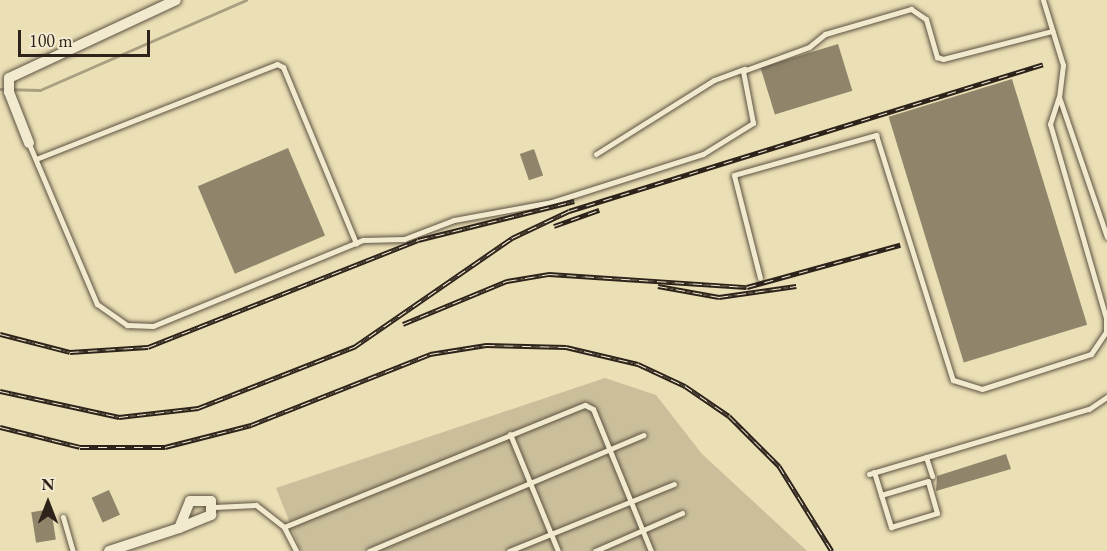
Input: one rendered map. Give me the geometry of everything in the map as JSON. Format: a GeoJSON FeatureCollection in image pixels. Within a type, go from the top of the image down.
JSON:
{"type":"FeatureCollection","features":[{"type":"Feature","properties":{"kind":"street"},"geometry":{"type":"LineString","coordinates":[[29,143],[9,92],[9,78],[176,0]]}},
{"type":"Feature","properties":{"kind":"street"},"geometry":{"type":"LineString","coordinates":[[109,551],[179,528],[211,515],[214,507],[206,498],[190,501],[179,528]]}},
{"type":"Feature","properties":{"kind":"lane"},"geometry":{"type":"LineString","coordinates":[[760,278],[735,176],[876,135],[953,380],[982,389],[1091,354],[1106,332],[1106,318],[1050,124],[1059,98],[1063,65],[1043,0]]}},
{"type":"Feature","properties":{"kind":"lane"},"geometry":{"type":"LineString","coordinates":[[596,154],[714,80],[809,47],[825,34],[911,9],[926,19],[937,57],[943,59],[1052,31]]}},
{"type":"Feature","properties":{"kind":"lane"},"geometry":{"type":"LineString","coordinates":[[36,159],[277,64],[283,67],[356,243]]}},
{"type":"Feature","properties":{"kind":"lane"},"geometry":{"type":"LineString","coordinates":[[29,143],[97,304],[127,324],[153,326],[356,243],[404,239],[454,220],[552,202],[703,154],[753,123],[740,79],[746,68]]}},
{"type":"Feature","properties":{"kind":"lane"},"geometry":{"type":"LineString","coordinates":[[1059,98],[1107,237]]}},
{"type":"Feature","properties":{"kind":"lane"},"geometry":{"type":"LineString","coordinates":[[881,495],[928,481],[937,513],[891,527],[872,473],[1089,409],[1107,397]]}},
{"type":"Feature","properties":{"kind":"lane"},"geometry":{"type":"LineString","coordinates":[[284,527],[585,405],[593,409],[651,551]]}},
{"type":"Feature","properties":{"kind":"lane"},"geometry":{"type":"LineString","coordinates":[[510,434],[558,551]]}},
{"type":"Feature","properties":{"kind":"lane"},"geometry":{"type":"LineString","coordinates":[[369,551],[644,435]]}},
{"type":"Feature","properties":{"kind":"lane"},"geometry":{"type":"LineString","coordinates":[[926,457],[932,476]]}},
{"type":"Feature","properties":{"kind":"lane"},"geometry":{"type":"LineString","coordinates":[[509,551],[630,499],[674,484]]}},
{"type":"Feature","properties":{"kind":"lane"},"geometry":{"type":"LineString","coordinates":[[214,507],[256,505],[284,527],[296,551]]}},
{"type":"Feature","properties":{"kind":"lane"},"geometry":{"type":"LineString","coordinates":[[595,551],[682,513]]}},
{"type":"Feature","properties":{"kind":"lane"},"geometry":{"type":"LineString","coordinates":[[63,517],[73,551]]}},
{"type":"Feature","properties":{"kind":"shaded area"},"geometry":{"type":"Polygon","coordinates":[[[605,378],[656,395],[702,454],[807,551],[301,551],[276,488],[605,378]]]}},
{"type":"Feature","properties":{"kind":"building"},"geometry":{"type":"Polygon","coordinates":[[[838,44],[852,91],[775,115],[761,68],[838,44]]]}},
{"type":"Feature","properties":{"kind":"building"},"geometry":{"type":"Polygon","coordinates":[[[1012,79],[1087,325],[964,362],[889,117],[1012,79]]]}},
{"type":"Feature","properties":{"kind":"building"},"geometry":{"type":"Polygon","coordinates":[[[288,148],[325,235],[235,274],[198,186],[288,148]]]}},
{"type":"Feature","properties":{"kind":"building"},"geometry":{"type":"Polygon","coordinates":[[[534,149],[543,175],[529,180],[520,154],[534,149]]]}},
{"type":"Feature","properties":{"kind":"building"},"geometry":{"type":"Polygon","coordinates":[[[1006,454],[1011,469],[936,491],[937,476],[1006,454]]]}},
{"type":"Feature","properties":{"kind":"building"},"geometry":{"type":"Polygon","coordinates":[[[109,490],[120,515],[103,522],[92,498],[109,490]]]}},
{"type":"Feature","properties":{"kind":"building"},"geometry":{"type":"Polygon","coordinates":[[[51,509],[56,540],[36,543],[31,512],[51,509]]]}},
{"type":"Feature","properties":{"kind":"waterway"},"geometry":{"type":"LineString","coordinates":[[0,89],[40,90],[246,0]]}},
{"type":"Feature","properties":{"kind":"railway"},"geometry":{"type":"LineString","coordinates":[[0,391],[119,417],[198,408],[354,347],[512,238],[569,211],[1043,64]]}},
{"type":"Feature","properties":{"kind":"railway"},"geometry":{"type":"LineString","coordinates":[[0,334],[70,352],[148,347],[418,240],[574,201]]}},
{"type":"Feature","properties":{"kind":"railway"},"geometry":{"type":"LineString","coordinates":[[554,226],[599,210]]}},
{"type":"Feature","properties":{"kind":"railway"},"geometry":{"type":"LineString","coordinates":[[403,324],[507,281],[549,274],[747,287],[900,245]]}},
{"type":"Feature","properties":{"kind":"railway"},"geometry":{"type":"LineString","coordinates":[[658,286],[719,297],[796,286]]}},
{"type":"Feature","properties":{"kind":"railway"},"geometry":{"type":"LineString","coordinates":[[0,427],[80,447],[165,447],[251,425],[430,354],[486,345],[566,347],[638,364],[685,386],[729,416],[779,466],[832,551]]}}]}
